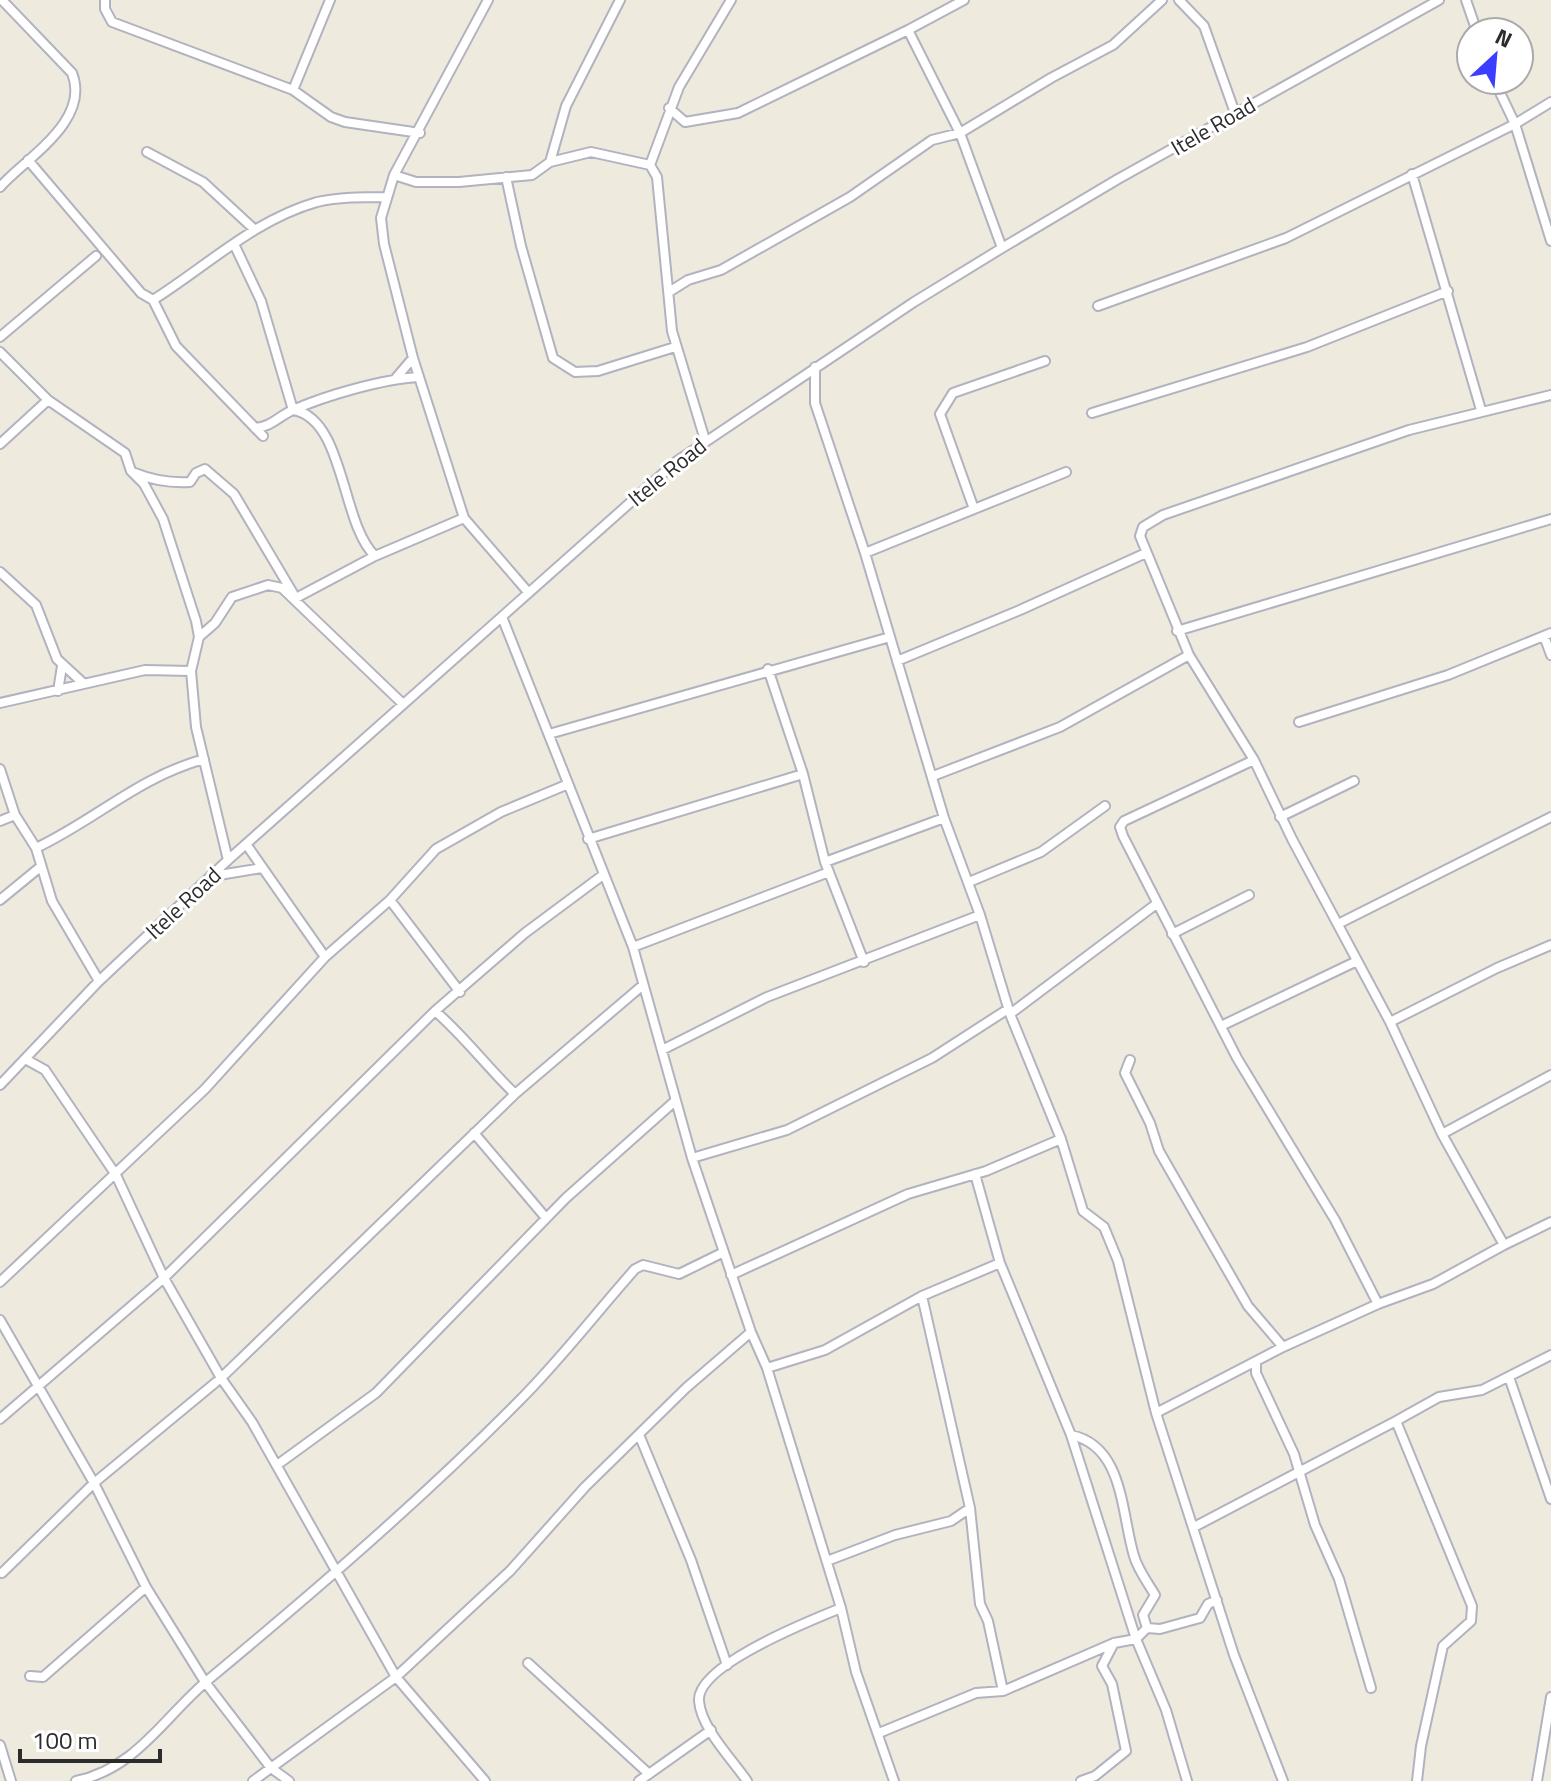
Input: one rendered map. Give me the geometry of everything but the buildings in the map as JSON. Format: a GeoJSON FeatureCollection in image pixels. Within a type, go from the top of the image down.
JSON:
{"type":"FeatureCollection","features":[{"type":"Feature","properties":{"kind":"street"},"geometry":{"type":"LineString","coordinates":[[0,187],[50,143],[68,113],[77,84],[72,73],[2,0]]}},
{"type":"Feature","properties":{"kind":"street"},"geometry":{"type":"LineString","coordinates":[[105,0],[107,17],[119,26],[293,90],[331,117],[345,122],[420,133]]}},
{"type":"Feature","properties":{"kind":"street"},"geometry":{"type":"LineString","coordinates":[[293,90],[330,0]]}},
{"type":"Feature","properties":{"kind":"street"},"geometry":{"type":"LineString","coordinates":[[488,0],[420,133],[394,175],[381,218],[384,244],[413,358],[464,518],[528,592]]}},
{"type":"Feature","properties":{"kind":"street"},"geometry":{"type":"LineString","coordinates":[[550,162],[566,106],[620,0]]}},
{"type":"Feature","properties":{"kind":"street"},"geometry":{"type":"LineString","coordinates":[[650,165],[669,108],[731,0]]}},
{"type":"Feature","properties":{"kind":"street"},"geometry":{"type":"LineString","coordinates":[[669,108],[685,122],[738,113],[964,0]]}},
{"type":"Feature","properties":{"kind":"street"},"geometry":{"type":"LineString","coordinates":[[669,292],[688,280],[721,270],[817,216],[932,140],[960,133],[1113,45],[1162,0]]}},
{"type":"Feature","properties":{"kind":"street"},"geometry":{"type":"LineString","coordinates":[[1179,0],[1204,26],[1235,113]]}},
{"type":"Feature","properties":{"kind":"street","name":"Itele Road"},"geometry":{"type":"LineString","coordinates":[[0,1085],[36,1051],[99,981],[228,860],[528,592],[705,440],[1002,248],[1235,113],[1439,0]]}},
{"type":"Feature","properties":{"kind":"street"},"geometry":{"type":"LineString","coordinates":[[908,30],[960,133],[1002,248]]}},
{"type":"Feature","properties":{"kind":"street"},"geometry":{"type":"LineString","coordinates":[[1502,96],[1515,124],[1551,241]]}},
{"type":"Feature","properties":{"kind":"street"},"geometry":{"type":"LineString","coordinates":[[1098,306],[1286,238],[1515,124],[1551,102]]}},
{"type":"Feature","properties":{"kind":"street"},"geometry":{"type":"LineString","coordinates":[[147,152],[203,182],[254,229]]}},
{"type":"Feature","properties":{"kind":"street"},"geometry":{"type":"LineString","coordinates":[[394,175],[416,182],[532,175],[550,162],[591,152],[650,165],[657,177],[675,347],[705,440]]}},
{"type":"Feature","properties":{"kind":"street"},"geometry":{"type":"LineString","coordinates":[[28,160],[141,293],[153,300],[176,346],[263,436]]}},
{"type":"Feature","properties":{"kind":"street"},"geometry":{"type":"LineString","coordinates":[[0,169],[8,179]]}},
{"type":"Feature","properties":{"kind":"street"},"geometry":{"type":"LineString","coordinates":[[1412,174],[1481,410]]}},
{"type":"Feature","properties":{"kind":"street"},"geometry":{"type":"LineString","coordinates":[[506,177],[521,246],[553,358],[575,372],[598,371],[675,347]]}},
{"type":"Feature","properties":{"kind":"street"},"geometry":{"type":"LineString","coordinates":[[153,300],[254,229],[318,202],[385,197]]}},
{"type":"Feature","properties":{"kind":"street"},"geometry":{"type":"LineString","coordinates":[[234,244],[261,301],[293,410]]}},
{"type":"Feature","properties":{"kind":"street"},"geometry":{"type":"LineString","coordinates":[[0,337],[96,256]]}},
{"type":"Feature","properties":{"kind":"street"},"geometry":{"type":"LineString","coordinates":[[1092,413],[1307,347],[1448,291]]}},
{"type":"Feature","properties":{"kind":"street"},"geometry":{"type":"LineString","coordinates":[[0,352],[48,400],[125,453],[131,471],[155,501],[179,575],[191,597],[199,637],[191,671],[196,727],[217,828],[228,860]]}},
{"type":"Feature","properties":{"kind":"street"},"geometry":{"type":"LineString","coordinates":[[396,378],[413,358]]}},
{"type":"Feature","properties":{"kind":"street"},"geometry":{"type":"LineString","coordinates":[[974,509],[940,414],[953,393],[1045,361]]}},
{"type":"Feature","properties":{"kind":"street"},"geometry":{"type":"LineString","coordinates":[[815,367],[815,403],[865,553],[944,818],[969,882],[1009,1011],[1061,1139],[1083,1211],[1104,1227],[1118,1261],[1156,1413],[1217,1600],[1283,1781]]}},
{"type":"Feature","properties":{"kind":"street"},"geometry":{"type":"LineString","coordinates":[[255,428],[265,427],[293,410],[396,378],[419,377]]}},
{"type":"Feature","properties":{"kind":"street"},"geometry":{"type":"LineString","coordinates":[[1504,1245],[1442,1134],[1390,1022],[1280,817],[1254,760],[1189,655],[1140,536],[1143,527],[1163,515],[1409,430],[1551,395]]}},
{"type":"Feature","properties":{"kind":"street"},"geometry":{"type":"LineString","coordinates":[[0,444],[48,400]]}},
{"type":"Feature","properties":{"kind":"street"},"geometry":{"type":"LineString","coordinates":[[293,410],[306,412],[318,426],[336,462],[357,524],[375,556]]}},
{"type":"Feature","properties":{"kind":"street"},"geometry":{"type":"LineString","coordinates":[[131,471],[154,480],[183,483],[190,482],[196,473],[205,469],[218,478],[241,504],[296,598]]}},
{"type":"Feature","properties":{"kind":"street"},"geometry":{"type":"LineString","coordinates":[[865,553],[1066,472]]}},
{"type":"Feature","properties":{"kind":"street"},"geometry":{"type":"LineString","coordinates":[[296,598],[375,556],[464,518]]}},
{"type":"Feature","properties":{"kind":"street"},"geometry":{"type":"LineString","coordinates":[[1177,631],[1551,519]]}},
{"type":"Feature","properties":{"kind":"street"},"geometry":{"type":"LineString","coordinates":[[897,661],[1146,553]]}},
{"type":"Feature","properties":{"kind":"street"},"geometry":{"type":"LineString","coordinates":[[0,572],[36,605],[62,666],[83,683]]}},
{"type":"Feature","properties":{"kind":"street"},"geometry":{"type":"LineString","coordinates":[[199,637],[215,623],[232,597],[268,585],[282,588],[296,598],[403,704]]}},
{"type":"Feature","properties":{"kind":"street"},"geometry":{"type":"LineString","coordinates":[[502,617],[566,785],[633,947],[692,1158],[751,1332],[767,1368],[841,1608],[856,1672],[894,1781]]}},
{"type":"Feature","properties":{"kind":"street"},"geometry":{"type":"LineString","coordinates":[[1299,722],[1448,675],[1547,634],[1551,655]]}},
{"type":"Feature","properties":{"kind":"street"},"geometry":{"type":"LineString","coordinates":[[549,734],[768,669],[890,637]]}},
{"type":"Feature","properties":{"kind":"street"},"geometry":{"type":"LineString","coordinates":[[933,776],[1060,727],[1189,655]]}},
{"type":"Feature","properties":{"kind":"street"},"geometry":{"type":"LineString","coordinates":[[58,691],[62,666]]}},
{"type":"Feature","properties":{"kind":"street"},"geometry":{"type":"LineString","coordinates":[[768,669],[803,774],[825,862],[864,962]]}},
{"type":"Feature","properties":{"kind":"street"},"geometry":{"type":"LineString","coordinates":[[0,703],[145,670],[191,671]]}},
{"type":"Feature","properties":{"kind":"street"},"geometry":{"type":"LineString","coordinates":[[36,848],[75,829],[137,785],[204,759]]}},
{"type":"Feature","properties":{"kind":"street"},"geometry":{"type":"LineString","coordinates":[[1254,760],[1124,821],[1120,827],[1155,905],[1221,1026],[1335,1220],[1378,1304]]}},
{"type":"Feature","properties":{"kind":"street"},"geometry":{"type":"LineString","coordinates":[[0,769],[15,815],[36,848],[39,868],[52,901],[99,981]]}},
{"type":"Feature","properties":{"kind":"street"},"geometry":{"type":"LineString","coordinates":[[588,839],[803,774]]}},
{"type":"Feature","properties":{"kind":"street"},"geometry":{"type":"LineString","coordinates":[[1280,817],[1354,781]]}},
{"type":"Feature","properties":{"kind":"street"},"geometry":{"type":"LineString","coordinates":[[0,1282],[205,1089],[325,957],[390,900],[436,849],[501,812],[566,785]]}},
{"type":"Feature","properties":{"kind":"street"},"geometry":{"type":"LineString","coordinates":[[969,882],[1041,852],[1105,806]]}},
{"type":"Feature","properties":{"kind":"street"},"geometry":{"type":"LineString","coordinates":[[0,821],[15,815]]}},
{"type":"Feature","properties":{"kind":"street"},"geometry":{"type":"LineString","coordinates":[[1338,924],[1551,817]]}},
{"type":"Feature","properties":{"kind":"street"},"geometry":{"type":"LineString","coordinates":[[825,862],[944,818]]}},
{"type":"Feature","properties":{"kind":"street"},"geometry":{"type":"LineString","coordinates":[[246,844],[325,957]]}},
{"type":"Feature","properties":{"kind":"street"},"geometry":{"type":"LineString","coordinates":[[0,900],[39,868]]}},
{"type":"Feature","properties":{"kind":"street"},"geometry":{"type":"LineString","coordinates":[[213,876],[262,868]]}},
{"type":"Feature","properties":{"kind":"street"},"geometry":{"type":"LineString","coordinates":[[633,947],[829,872]]}},
{"type":"Feature","properties":{"kind":"street"},"geometry":{"type":"LineString","coordinates":[[0,1419],[164,1278],[435,1011],[525,933],[603,875]]}},
{"type":"Feature","properties":{"kind":"street"},"geometry":{"type":"LineString","coordinates":[[1172,934],[1249,895]]}},
{"type":"Feature","properties":{"kind":"street"},"geometry":{"type":"LineString","coordinates":[[390,900],[460,992]]}},
{"type":"Feature","properties":{"kind":"street"},"geometry":{"type":"LineString","coordinates":[[692,1158],[787,1130],[932,1058],[1009,1011],[1155,905]]}},
{"type":"Feature","properties":{"kind":"street"},"geometry":{"type":"LineString","coordinates":[[662,1050],[767,997],[980,915]]}},
{"type":"Feature","properties":{"kind":"street"},"geometry":{"type":"LineString","coordinates":[[1390,1022],[1497,968],[1551,945]]}},
{"type":"Feature","properties":{"kind":"street"},"geometry":{"type":"LineString","coordinates":[[1221,1026],[1357,961]]}},
{"type":"Feature","properties":{"kind":"street"},"geometry":{"type":"LineString","coordinates":[[2,1573],[94,1483],[221,1378],[515,1094],[643,985]]}},
{"type":"Feature","properties":{"kind":"street"},"geometry":{"type":"LineString","coordinates":[[435,1011],[469,1042],[489,1069],[515,1094]]}},
{"type":"Feature","properties":{"kind":"street"},"geometry":{"type":"LineString","coordinates":[[36,1051],[45,1070],[116,1175],[164,1278],[221,1378],[277,1465],[396,1677],[485,1781]]}},
{"type":"Feature","properties":{"kind":"street"},"geometry":{"type":"LineString","coordinates":[[27,1060],[45,1070]]}},
{"type":"Feature","properties":{"kind":"street"},"geometry":{"type":"LineString","coordinates":[[1130,1060],[1125,1073],[1150,1123],[1159,1151],[1248,1306],[1283,1347]]}},
{"type":"Feature","properties":{"kind":"street"},"geometry":{"type":"LineString","coordinates":[[1442,1134],[1551,1075]]}},
{"type":"Feature","properties":{"kind":"street"},"geometry":{"type":"LineString","coordinates":[[277,1465],[376,1393],[546,1218],[675,1101]]}},
{"type":"Feature","properties":{"kind":"street"},"geometry":{"type":"LineString","coordinates":[[474,1133],[546,1218]]}},
{"type":"Feature","properties":{"kind":"street"},"geometry":{"type":"LineString","coordinates":[[731,1275],[908,1194],[975,1174],[1061,1139]]}},
{"type":"Feature","properties":{"kind":"street"},"geometry":{"type":"LineString","coordinates":[[975,1174],[1000,1263],[1071,1435],[1136,1639],[1166,1710],[1187,1781]]}},
{"type":"Feature","properties":{"kind":"street"},"geometry":{"type":"LineString","coordinates":[[1156,1413],[1283,1347],[1378,1304],[1433,1284],[1551,1222]]}},
{"type":"Feature","properties":{"kind":"street"},"geometry":{"type":"LineString","coordinates":[[76,1781],[90,1778],[133,1755],[205,1682],[335,1572],[519,1401],[635,1269],[643,1265],[679,1274],[724,1252]]}},
{"type":"Feature","properties":{"kind":"street"},"geometry":{"type":"LineString","coordinates":[[767,1368],[825,1350],[922,1296],[1000,1263]]}},
{"type":"Feature","properties":{"kind":"street"},"geometry":{"type":"LineString","coordinates":[[922,1296],[970,1508],[980,1604],[988,1621],[1003,1691]]}},
{"type":"Feature","properties":{"kind":"street"},"geometry":{"type":"LineString","coordinates":[[0,1320],[94,1483],[146,1587],[205,1682],[271,1768],[289,1781]]}},
{"type":"Feature","properties":{"kind":"street"},"geometry":{"type":"LineString","coordinates":[[253,1781],[396,1677],[510,1571],[585,1487],[640,1437],[686,1388],[751,1332]]}},
{"type":"Feature","properties":{"kind":"street"},"geometry":{"type":"LineString","coordinates":[[1194,1527],[1439,1397],[1482,1390],[1551,1355]]}},
{"type":"Feature","properties":{"kind":"street"},"geometry":{"type":"LineString","coordinates":[[1256,1362],[1256,1373],[1294,1454],[1297,1472],[1339,1579],[1371,1688]]}},
{"type":"Feature","properties":{"kind":"street"},"geometry":{"type":"LineString","coordinates":[[1509,1377],[1551,1499]]}},
{"type":"Feature","properties":{"kind":"street"},"geometry":{"type":"LineString","coordinates":[[1396,1421],[1472,1606],[1471,1621],[1443,1646],[1417,1781]]}},
{"type":"Feature","properties":{"kind":"street"},"geometry":{"type":"LineString","coordinates":[[1071,1435],[1087,1440],[1107,1454],[1135,1560],[1155,1595],[1143,1615],[1147,1628]]}},
{"type":"Feature","properties":{"kind":"street"},"geometry":{"type":"LineString","coordinates":[[640,1437],[691,1560],[727,1665]]}},
{"type":"Feature","properties":{"kind":"street"},"geometry":{"type":"LineString","coordinates":[[827,1561],[895,1535],[951,1521],[970,1508]]}},
{"type":"Feature","properties":{"kind":"street"},"geometry":{"type":"LineString","coordinates":[[30,1676],[43,1677],[64,1661],[146,1587]]}},
{"type":"Feature","properties":{"kind":"street"},"geometry":{"type":"LineString","coordinates":[[879,1733],[976,1693],[1003,1691],[1114,1643],[1136,1639],[1147,1628],[1160,1629],[1200,1618],[1208,1604],[1217,1600]]}},
{"type":"Feature","properties":{"kind":"street"},"geometry":{"type":"LineString","coordinates":[[747,1781],[711,1730],[699,1703],[700,1691],[707,1680],[727,1665],[841,1608]]}},
{"type":"Feature","properties":{"kind":"street"},"geometry":{"type":"LineString","coordinates":[[1081,1781],[1095,1776],[1126,1751],[1112,1684],[1102,1666],[1114,1643]]}},
{"type":"Feature","properties":{"kind":"street"},"geometry":{"type":"LineString","coordinates":[[528,1663],[649,1774]]}},
{"type":"Feature","properties":{"kind":"street"},"geometry":{"type":"LineString","coordinates":[[1537,1781],[1551,1697]]}},
{"type":"Feature","properties":{"kind":"street"},"geometry":{"type":"LineString","coordinates":[[639,1781],[711,1730]]}},
{"type":"Feature","properties":{"kind":"street"},"geometry":{"type":"LineString","coordinates":[[0,1745],[11,1781]]}}]}
